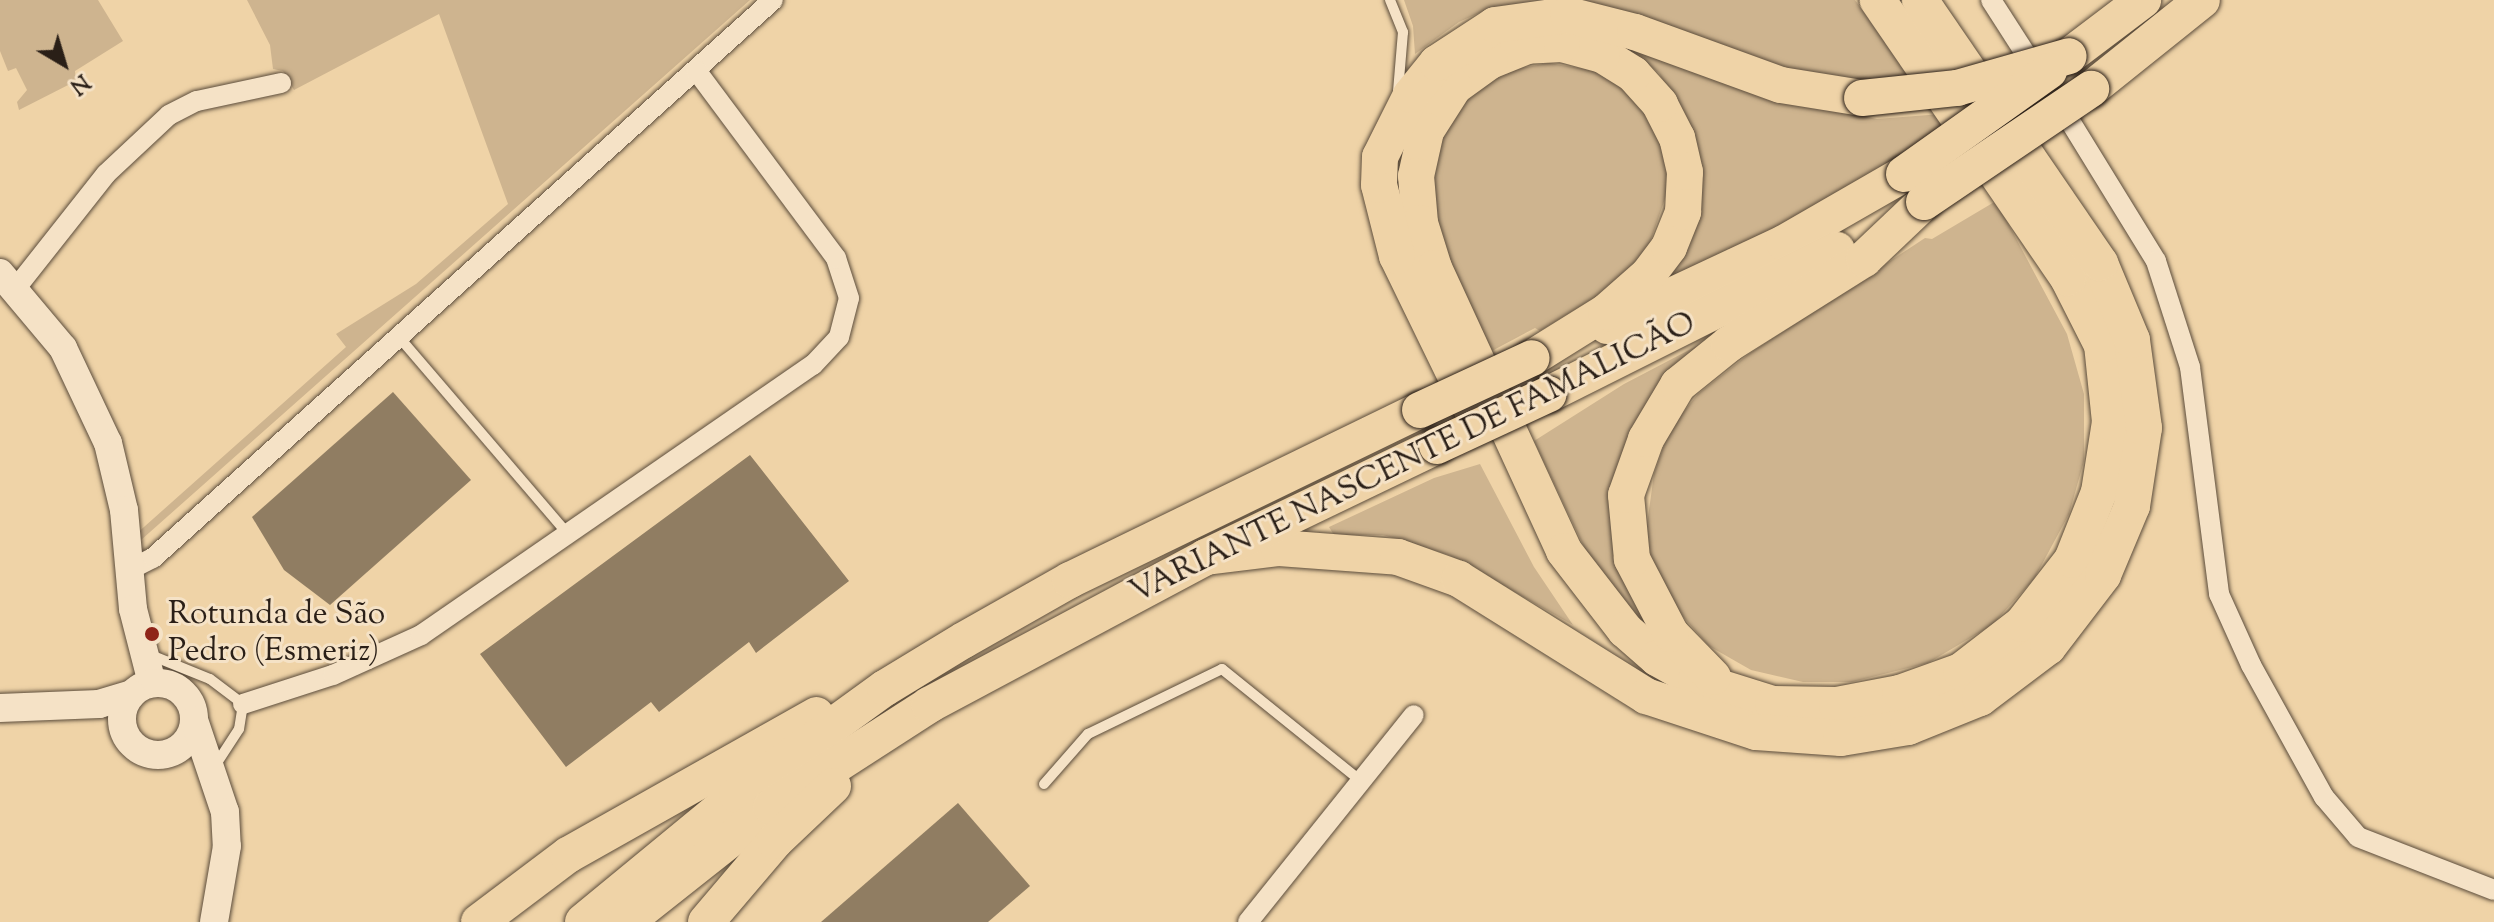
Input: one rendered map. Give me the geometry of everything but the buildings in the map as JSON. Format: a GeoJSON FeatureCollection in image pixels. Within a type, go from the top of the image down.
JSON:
{"type":"FeatureCollection","features":[{"type":"Feature","properties":{"kind":"highway"},"geometry":{"type":"LineString","coordinates":[[1206,557],[1279,548],[1398,557],[1459,579],[1646,696],[1721,706],[1837,705],[1900,693],[1961,671],[2022,624],[2072,560],[2099,492],[2110,422],[2102,345],[2068,278],[1878,0]]}},
{"type":"Feature","properties":{"kind":"highway"},"geometry":{"type":"LineString","coordinates":[[1532,358],[1606,312],[1648,275],[1669,247],[1683,212],[1685,172],[1677,138],[1660,104],[1633,74],[1602,55],[1562,44],[1527,46],[1490,61],[1454,87],[1426,131],[1416,176],[1420,223],[1434,268],[1564,551],[1625,630],[1657,658],[1756,732],[1841,738],[1908,727],[1980,698],[2048,647],[2103,575],[2132,506],[2144,428],[2132,340],[2100,263],[1920,0]]}},
{"type":"Feature","properties":{"kind":"highway","name":"VARIANTE NASCENTE DE FAMALICÃO"},"geometry":{"type":"LineString","coordinates":[[626,922],[771,807],[929,705],[1206,557],[1801,270],[1914,188],[2069,56],[2143,0]]}},
{"type":"Feature","properties":{"kind":"highway","name":"VARIANTE NASCENTE DE FAMALICÃO"},"geometry":{"type":"LineString","coordinates":[[583,922],[737,795],[885,688],[964,640],[1152,539],[1420,410],[1914,188],[2091,89],[2202,0]]}},
{"type":"Feature","properties":{"kind":"highway"},"geometry":{"type":"LineString","coordinates":[[1721,706],[1595,633],[1544,555],[1397,256],[1385,221],[1380,157],[1411,95],[1437,63],[1495,25],[1533,17],[1568,15],[1602,22],[1781,85],[1862,98],[1957,88],[2069,56]]}},
{"type":"Feature","properties":{"kind":"highway"},"geometry":{"type":"LineString","coordinates":[[1721,706],[1671,634],[1632,559],[1626,495],[1646,439],[1678,385],[1729,344],[1864,259],[1914,188]]}},
{"type":"Feature","properties":{"kind":"highway"},"geometry":{"type":"LineString","coordinates":[[479,922],[621,823],[729,760],[964,640]]}},
{"type":"Feature","properties":{"kind":"highway"},"geometry":{"type":"LineString","coordinates":[[706,922],[807,809],[929,705]]}},
{"type":"Feature","properties":{"kind":"street"},"geometry":{"type":"LineString","coordinates":[[127,571],[153,558],[773,0]]}},
{"type":"Feature","properties":{"kind":"street"},"geometry":{"type":"LineString","coordinates":[[1991,0],[2104,170],[2156,261],[2190,367],[2219,594],[2251,665],[2324,797],[2358,837],[2494,890]]}},
{"type":"Feature","properties":{"kind":"street"},"geometry":{"type":"LineString","coordinates":[[243,704],[378,657],[464,608],[828,353],[846,320],[849,298],[836,258],[696,70]]}},
{"type":"Feature","properties":{"kind":"street"},"geometry":{"type":"LineString","coordinates":[[213,777],[138,749],[125,733],[122,719],[145,678],[127,571],[124,510],[108,443],[63,348],[8,281],[106,174],[159,123],[197,101],[281,83]]}},
{"type":"Feature","properties":{"kind":"street"},"geometry":{"type":"LineString","coordinates":[[0,708],[99,704],[145,678],[176,688],[192,707],[225,812],[227,846],[220,914]]}},
{"type":"Feature","properties":{"kind":"street"},"geometry":{"type":"LineString","coordinates":[[48,704],[125,733]]}},
{"type":"Feature","properties":{"kind":"street"},"geometry":{"type":"LineString","coordinates":[[1248,922],[1414,715]]}},
{"type":"Feature","properties":{"kind":"street"},"geometry":{"type":"LineString","coordinates":[[157,755],[183,745],[194,720]]}},
{"type":"Feature","properties":{"kind":"lane"},"geometry":{"type":"LineString","coordinates":[[1380,157],[1403,58],[1403,32],[1390,0]]}},
{"type":"Feature","properties":{"kind":"lane"},"geometry":{"type":"LineString","coordinates":[[399,337],[568,534]]}},
{"type":"Feature","properties":{"kind":"lane"},"geometry":{"type":"LineString","coordinates":[[1044,784],[1088,734],[1222,669],[1361,781]]}},
{"type":"Feature","properties":{"kind":"lane"},"geometry":{"type":"LineString","coordinates":[[145,678],[210,679],[243,704],[239,729],[213,777]]}},
{"type":"Feature","properties":{"kind":"shaded area"},"geometry":{"type":"Polygon","coordinates":[[[0,0],[98,0],[123,41],[75,71],[76,81],[19,110],[17,102],[27,90],[16,68],[8,71],[0,51],[0,0]]]}},
{"type":"Feature","properties":{"kind":"shaded area"},"geometry":{"type":"Polygon","coordinates":[[[247,0],[750,0],[141,540],[135,535],[346,347],[336,334],[416,284],[508,204],[439,14],[294,90],[283,71],[273,69],[270,45],[247,0]]]}},
{"type":"Feature","properties":{"kind":"shaded area"},"geometry":{"type":"Polygon","coordinates":[[[1404,0],[1855,0],[1909,76],[1851,81],[1490,8],[1459,22],[1415,54],[1413,26],[1404,0]]]}},
{"type":"Feature","properties":{"kind":"shaded area"},"geometry":{"type":"Polygon","coordinates":[[[1587,35],[1826,109],[1877,119],[1941,114],[1947,125],[1868,179],[1665,284],[1696,143],[1659,73],[1631,51],[1587,35]]]}},
{"type":"Feature","properties":{"kind":"shaded area"},"geometry":{"type":"Polygon","coordinates":[[[1549,63],[1591,70],[1624,87],[1648,114],[1666,151],[1668,190],[1647,251],[1615,285],[1540,331],[1535,328],[1490,352],[1458,293],[1436,219],[1433,176],[1442,131],[1461,106],[1483,85],[1515,69],[1549,63]]]}},
{"type":"Feature","properties":{"kind":"shaded area"},"geometry":{"type":"Polygon","coordinates":[[[1996,201],[2067,334],[2084,394],[2084,461],[2069,514],[2034,579],[1992,625],[1928,663],[1852,682],[1803,682],[1751,670],[1709,646],[1677,610],[1655,574],[1646,532],[1654,474],[1669,430],[1698,394],[1749,354],[1925,238],[1932,239],[1996,201]]]}},
{"type":"Feature","properties":{"kind":"shaded area"},"geometry":{"type":"Polygon","coordinates":[[[1777,304],[1630,438],[1651,635],[1587,553],[1534,441],[1624,384],[1777,304]]]}},
{"type":"Feature","properties":{"kind":"shaded area"},"geometry":{"type":"Polygon","coordinates":[[[1480,464],[1534,567],[1573,625],[1449,555],[1383,535],[1334,535],[1329,527],[1434,478],[1480,464]]]}},
{"type":"Feature","properties":{"kind":"place","name":"Rotunda de São Pedro (Esmeriz)"},"geometry":{"type":"Point","coordinates":[152,634]}}]}
